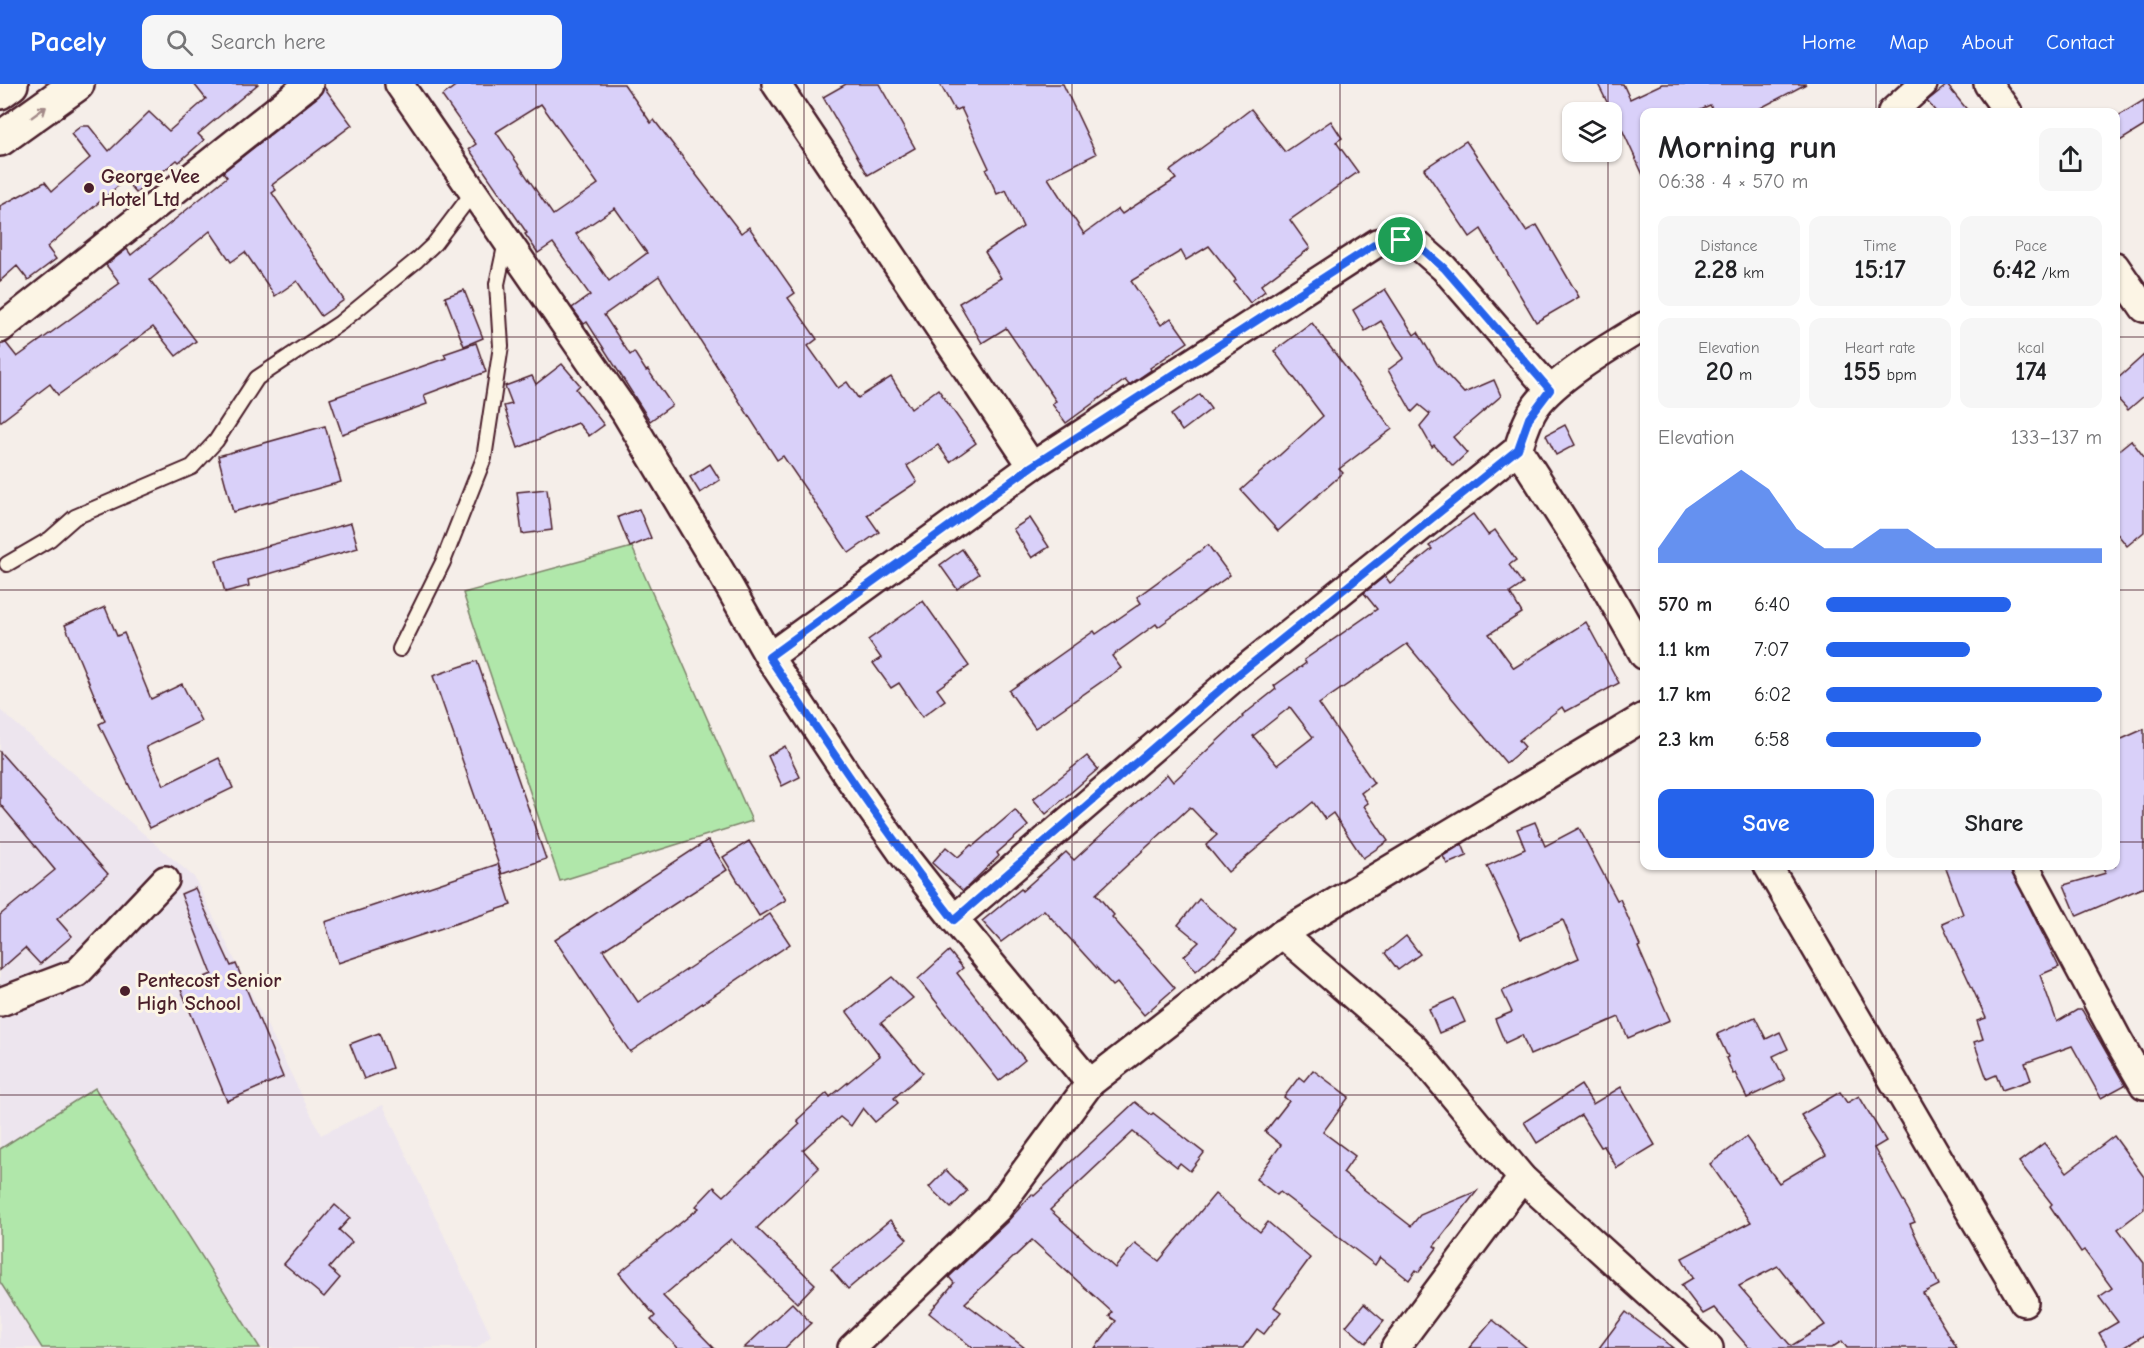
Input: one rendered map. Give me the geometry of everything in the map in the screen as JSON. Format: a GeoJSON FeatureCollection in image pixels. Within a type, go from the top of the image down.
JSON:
{"type":"FeatureCollection","features":[{"type":"Feature","properties":{"kind":"highway"},"geometry":{"type":"LineString","coordinates":[[0,92],[11,84]]}},
{"type":"Feature","properties":{"kind":"highway"},"geometry":{"type":"LineString","coordinates":[[0,139],[77,84]]}},
{"type":"Feature","properties":{"kind":"street"},"geometry":{"type":"LineString","coordinates":[[0,329],[309,84]]}},
{"type":"Feature","properties":{"kind":"street"},"geometry":{"type":"LineString","coordinates":[[399,84],[625,412],[769,657],[852,782],[905,857],[954,920],[1090,1083]]}},
{"type":"Feature","properties":{"kind":"street"},"geometry":{"type":"LineString","coordinates":[[776,84],[1032,466]]}},
{"type":"Feature","properties":{"kind":"street"},"geometry":{"type":"LineString","coordinates":[[1896,108],[1923,84]]}},
{"type":"Feature","properties":{"kind":"street"},"geometry":{"type":"LineString","coordinates":[[1988,84],[2004,108]]}},
{"type":"Feature","properties":{"kind":"street"},"geometry":{"type":"LineString","coordinates":[[769,657],[1032,466],[1377,243],[1401,240],[1420,247],[1444,268],[1550,390]]}},
{"type":"Feature","properties":{"kind":"street"},"geometry":{"type":"LineString","coordinates":[[2120,273],[2144,308]]}},
{"type":"Feature","properties":{"kind":"street"},"geometry":{"type":"LineString","coordinates":[[954,920],[1235,677],[1518,449],[1529,418],[1550,390],[1608,347],[1640,328]]}},
{"type":"Feature","properties":{"kind":"street"},"geometry":{"type":"LineString","coordinates":[[1518,449],[1599,576],[1640,648]]}},
{"type":"Feature","properties":{"kind":"street"},"geometry":{"type":"LineString","coordinates":[[852,1348],[998,1208],[1090,1083],[1282,934],[1640,719]]}},
{"type":"Feature","properties":{"kind":"street"},"geometry":{"type":"LineString","coordinates":[[1770,870],[2024,1302]]}},
{"type":"Feature","properties":{"kind":"street"},"geometry":{"type":"LineString","coordinates":[[2027,870],[2085,981],[2144,1085]]}},
{"type":"Feature","properties":{"kind":"street"},"geometry":{"type":"LineString","coordinates":[[0,1002],[77,973],[165,879]]}},
{"type":"Feature","properties":{"kind":"street"},"geometry":{"type":"LineString","coordinates":[[1282,934],[1414,1048],[1522,1179],[1709,1348]]}},
{"type":"Feature","properties":{"kind":"street"},"geometry":{"type":"LineString","coordinates":[[1395,1348],[1522,1179]]}},
{"type":"Feature","properties":{"kind":"lane"},"geometry":{"type":"LineString","coordinates":[[7,564],[50,539],[75,517],[192,467],[216,441],[257,378],[340,323],[417,260],[435,244],[474,191]]}},
{"type":"Feature","properties":{"kind":"lane"},"geometry":{"type":"LineString","coordinates":[[400,649],[443,562],[484,458],[501,346],[497,284],[506,238]]}},
{"type":"Feature","properties":{"kind":"shaded area","name":"Pentecost Senior High School"},"geometry":{"type":"Polygon","coordinates":[[[0,710],[194,877],[321,1135],[383,1105],[491,1336],[477,1348],[0,1348],[0,710]]]}},
{"type":"Feature","properties":{"kind":"green space"},"geometry":{"type":"Polygon","coordinates":[[[632,547],[752,821],[560,881],[463,593],[632,547]]]}},
{"type":"Feature","properties":{"kind":"green space"},"geometry":{"type":"Polygon","coordinates":[[[95,1088],[260,1348],[42,1348],[0,1282],[0,1149],[95,1088]]]}},
{"type":"Feature","properties":{"kind":"building"},"geometry":{"type":"Polygon","coordinates":[[[194,84],[258,84],[198,134],[204,140],[179,162],[177,160],[136,193],[125,180],[47,247],[56,259],[28,280],[17,266],[0,281],[0,206],[45,182],[52,191],[90,158],[71,134],[81,126],[89,126],[109,151],[149,112],[169,131],[206,99],[194,84]]]}},
{"type":"Feature","properties":{"kind":"building"},"geometry":{"type":"Polygon","coordinates":[[[458,84],[624,84],[651,123],[654,120],[741,233],[749,227],[795,293],[788,298],[817,339],[808,346],[838,388],[847,382],[858,398],[891,377],[911,409],[938,389],[976,443],[950,462],[938,445],[907,466],[917,482],[867,515],[879,532],[849,553],[783,456],[777,460],[659,276],[604,315],[630,355],[634,352],[672,405],[650,421],[587,322],[584,324],[572,308],[590,295],[553,243],[538,253],[525,234],[527,233],[469,149],[476,144],[442,96],[458,84]],[[541,104],[496,132],[553,215],[598,184],[541,104]],[[615,208],[576,234],[609,281],[647,253],[615,208]]]}},
{"type":"Feature","properties":{"kind":"building"},"geometry":{"type":"Polygon","coordinates":[[[846,84],[879,84],[915,148],[868,175],[823,97],[846,84]]]}},
{"type":"Feature","properties":{"kind":"building"},"geometry":{"type":"Polygon","coordinates":[[[940,84],[1063,84],[1096,154],[1048,178],[1084,234],[1118,209],[1122,214],[1176,179],[1170,171],[1251,109],[1285,152],[1331,121],[1342,138],[1336,142],[1358,172],[1290,220],[1310,248],[1261,285],[1265,291],[1250,303],[1234,282],[1236,280],[1209,246],[1186,260],[1181,251],[1131,281],[1161,325],[1171,318],[1188,342],[1129,385],[1125,380],[1066,423],[1052,404],[1056,401],[1006,328],[982,343],[959,303],[1001,278],[985,252],[1023,227],[1006,190],[997,194],[986,170],[989,168],[961,108],[955,111],[940,84]]]}},
{"type":"Feature","properties":{"kind":"building"},"geometry":{"type":"Polygon","coordinates":[[[1598,84],[1623,84],[1630,99],[1662,84],[1806,84],[1761,108],[1712,108],[1710,105],[1703,108],[1640,108],[1640,168],[1622,129],[1622,102],[1607,102],[1598,84]]]}},
{"type":"Feature","properties":{"kind":"building"},"geometry":{"type":"Polygon","coordinates":[[[1947,85],[1966,108],[1933,108],[1927,101],[1947,85]]]}},
{"type":"Feature","properties":{"kind":"building"},"geometry":{"type":"Polygon","coordinates":[[[324,87],[352,125],[272,185],[276,190],[272,193],[344,300],[321,316],[297,281],[275,296],[245,252],[231,262],[210,231],[150,280],[196,341],[176,356],[153,327],[58,395],[50,384],[0,422],[0,344],[6,343],[17,357],[120,283],[106,265],[127,249],[131,255],[227,177],[223,172],[319,96],[324,87]]]}},
{"type":"Feature","properties":{"kind":"building"},"geometry":{"type":"Polygon","coordinates":[[[2144,100],[2144,126],[2120,141],[2120,115],[2144,100]]]}},
{"type":"Feature","properties":{"kind":"building"},"geometry":{"type":"Polygon","coordinates":[[[1466,141],[1526,231],[1537,225],[1579,297],[1536,322],[1481,229],[1470,237],[1424,169],[1466,141]]]}},
{"type":"Feature","properties":{"kind":"building"},"geometry":{"type":"Polygon","coordinates":[[[1385,289],[1414,335],[1418,332],[1437,364],[1464,393],[1494,380],[1501,396],[1453,437],[1467,453],[1453,466],[1434,445],[1432,447],[1420,426],[1430,414],[1419,405],[1412,412],[1388,370],[1404,358],[1381,321],[1365,331],[1353,310],[1385,289]]]}},
{"type":"Feature","properties":{"kind":"building"},"geometry":{"type":"Polygon","coordinates":[[[464,290],[483,338],[464,346],[445,297],[464,290]]]}},
{"type":"Feature","properties":{"kind":"building"},"geometry":{"type":"Polygon","coordinates":[[[1312,323],[1392,429],[1339,469],[1343,473],[1278,531],[1241,490],[1323,416],[1274,351],[1312,323]]]}},
{"type":"Feature","properties":{"kind":"building"},"geometry":{"type":"Polygon","coordinates":[[[476,343],[486,372],[424,395],[427,404],[342,434],[330,399],[446,358],[444,354],[476,343]]]}},
{"type":"Feature","properties":{"kind":"building"},"geometry":{"type":"Polygon","coordinates":[[[2144,355],[2144,396],[2128,410],[2120,401],[2120,377],[2144,355]]]}},
{"type":"Feature","properties":{"kind":"building"},"geometry":{"type":"Polygon","coordinates":[[[562,364],[580,385],[576,389],[604,425],[589,436],[578,423],[518,448],[504,406],[512,404],[505,386],[532,376],[536,384],[562,364]]]}},
{"type":"Feature","properties":{"kind":"building"},"geometry":{"type":"Polygon","coordinates":[[[1200,394],[1211,409],[1182,431],[1171,415],[1200,394]]]}},
{"type":"Feature","properties":{"kind":"building"},"geometry":{"type":"Polygon","coordinates":[[[1565,425],[1575,445],[1556,455],[1546,435],[1565,425]]]}},
{"type":"Feature","properties":{"kind":"building"},"geometry":{"type":"Polygon","coordinates":[[[325,426],[341,482],[233,512],[218,456],[325,426]]]}},
{"type":"Feature","properties":{"kind":"building"},"geometry":{"type":"Polygon","coordinates":[[[2131,440],[2144,457],[2144,532],[2127,546],[2120,537],[2120,449],[2131,440]]]}},
{"type":"Feature","properties":{"kind":"building"},"geometry":{"type":"Polygon","coordinates":[[[710,464],[720,480],[700,493],[690,477],[710,464]]]}},
{"type":"Feature","properties":{"kind":"building"},"geometry":{"type":"Polygon","coordinates":[[[547,489],[552,530],[522,534],[517,492],[547,489]]]}},
{"type":"Feature","properties":{"kind":"building"},"geometry":{"type":"Polygon","coordinates":[[[639,509],[651,538],[630,547],[618,517],[639,509]]]}},
{"type":"Feature","properties":{"kind":"building"},"geometry":{"type":"Polygon","coordinates":[[[1473,514],[1488,535],[1495,530],[1516,560],[1509,565],[1523,584],[1510,593],[1522,613],[1489,634],[1514,668],[1586,622],[1619,683],[1565,712],[1562,707],[1519,740],[1525,747],[1506,763],[1407,644],[1319,704],[1374,783],[1361,793],[1368,803],[1364,806],[1388,841],[1363,858],[1333,813],[1325,819],[1313,802],[1228,872],[1206,845],[1217,835],[1190,807],[1096,894],[1114,915],[1112,917],[1175,988],[1144,1015],[1117,983],[1113,986],[1044,910],[1001,942],[982,921],[1021,889],[1022,891],[1066,852],[1074,860],[1167,774],[1173,782],[1242,716],[1276,689],[1274,686],[1306,663],[1304,660],[1377,609],[1364,593],[1385,576],[1390,583],[1432,549],[1429,546],[1473,514]],[[1290,707],[1253,736],[1277,765],[1313,737],[1290,707]]]}},
{"type":"Feature","properties":{"kind":"building"},"geometry":{"type":"Polygon","coordinates":[[[1030,518],[1049,547],[1032,558],[1013,529],[1030,518]]]}},
{"type":"Feature","properties":{"kind":"building"},"geometry":{"type":"Polygon","coordinates":[[[351,523],[358,548],[248,580],[249,586],[225,592],[216,560],[351,523]]]}},
{"type":"Feature","properties":{"kind":"building"},"geometry":{"type":"Polygon","coordinates":[[[1208,545],[1230,575],[1158,627],[1156,624],[1112,656],[1121,668],[1035,728],[1009,691],[1094,631],[1096,634],[1141,603],[1137,597],[1208,545]]]}},
{"type":"Feature","properties":{"kind":"building"},"geometry":{"type":"Polygon","coordinates":[[[962,549],[979,574],[957,589],[940,565],[962,549]]]}},
{"type":"Feature","properties":{"kind":"building"},"geometry":{"type":"Polygon","coordinates":[[[923,601],[969,666],[937,689],[945,700],[922,717],[899,683],[891,688],[873,663],[881,658],[868,640],[923,601]]]}},
{"type":"Feature","properties":{"kind":"building"},"geometry":{"type":"Polygon","coordinates":[[[105,607],[117,636],[124,633],[151,699],[182,684],[201,721],[146,747],[164,785],[219,758],[233,788],[150,828],[99,724],[105,721],[65,625],[105,607]]]}},
{"type":"Feature","properties":{"kind":"building"},"geometry":{"type":"Polygon","coordinates":[[[477,661],[546,859],[502,874],[433,676],[477,661]]]}},
{"type":"Feature","properties":{"kind":"building"},"geometry":{"type":"Polygon","coordinates":[[[2144,729],[2144,887],[2077,916],[2064,885],[2106,873],[2104,870],[2120,870],[2120,740],[2144,729]]]}},
{"type":"Feature","properties":{"kind":"building"},"geometry":{"type":"Polygon","coordinates":[[[785,746],[800,777],[782,786],[768,756],[785,746]]]}},
{"type":"Feature","properties":{"kind":"building"},"geometry":{"type":"Polygon","coordinates":[[[0,752],[108,874],[57,919],[72,936],[40,964],[25,948],[0,970],[0,915],[55,870],[0,804],[0,752]]]}},
{"type":"Feature","properties":{"kind":"building"},"geometry":{"type":"Polygon","coordinates":[[[1087,756],[1098,769],[1046,814],[1033,799],[1087,756]]]}},
{"type":"Feature","properties":{"kind":"building"},"geometry":{"type":"Polygon","coordinates":[[[1015,810],[1028,826],[997,853],[999,856],[963,891],[932,863],[946,847],[958,857],[1015,810]]]}},
{"type":"Feature","properties":{"kind":"building"},"geometry":{"type":"Polygon","coordinates":[[[1535,822],[1545,846],[1579,828],[1617,900],[1620,899],[1670,1020],[1628,1038],[1619,1017],[1530,1055],[1522,1035],[1505,1043],[1495,1019],[1512,1012],[1502,991],[1579,958],[1563,920],[1521,939],[1487,866],[1525,849],[1517,829],[1535,822]]]}},
{"type":"Feature","properties":{"kind":"building"},"geometry":{"type":"Polygon","coordinates":[[[708,840],[727,870],[603,950],[638,1002],[770,914],[790,944],[630,1052],[555,940],[708,840]]]}},
{"type":"Feature","properties":{"kind":"building"},"geometry":{"type":"Polygon","coordinates":[[[749,841],[786,900],[759,916],[723,857],[749,841]]]}},
{"type":"Feature","properties":{"kind":"building"},"geometry":{"type":"Polygon","coordinates":[[[1462,844],[1467,856],[1447,864],[1443,856],[1462,844]]]}},
{"type":"Feature","properties":{"kind":"building"},"geometry":{"type":"Polygon","coordinates":[[[498,864],[511,905],[338,963],[325,922],[498,864]]]}},
{"type":"Feature","properties":{"kind":"building"},"geometry":{"type":"Polygon","coordinates":[[[1946,870],[2011,870],[2059,967],[2040,975],[2057,1022],[2077,1010],[2082,1010],[2125,1085],[2101,1098],[2072,1046],[2025,1063],[2031,1080],[2002,1090],[1996,1075],[1987,1079],[1974,1042],[1983,1039],[1977,1021],[1986,1018],[1942,923],[1963,914],[1946,870]]]}},
{"type":"Feature","properties":{"kind":"building"},"geometry":{"type":"Polygon","coordinates":[[[195,888],[231,966],[236,964],[283,1077],[227,1101],[180,987],[212,974],[181,894],[195,888]]]}},
{"type":"Feature","properties":{"kind":"building"},"geometry":{"type":"Polygon","coordinates":[[[1199,899],[1236,931],[1215,956],[1196,971],[1184,956],[1199,942],[1178,925],[1199,899]]]}},
{"type":"Feature","properties":{"kind":"building"},"geometry":{"type":"Polygon","coordinates":[[[1406,936],[1420,954],[1398,970],[1385,953],[1406,936]]]}},
{"type":"Feature","properties":{"kind":"building"},"geometry":{"type":"Polygon","coordinates":[[[949,951],[963,968],[957,973],[1025,1060],[999,1081],[918,979],[949,951]]]}},
{"type":"Feature","properties":{"kind":"building"},"geometry":{"type":"Polygon","coordinates":[[[892,977],[913,998],[881,1023],[923,1073],[894,1098],[898,1103],[875,1122],[863,1108],[851,1126],[840,1117],[803,1150],[819,1168],[757,1228],[815,1284],[797,1303],[731,1239],[663,1296],[714,1348],[678,1348],[651,1320],[655,1316],[619,1273],[699,1208],[696,1206],[714,1187],[724,1196],[800,1124],[797,1120],[827,1093],[830,1097],[880,1056],[847,1012],[892,977]]]}},
{"type":"Feature","properties":{"kind":"building"},"geometry":{"type":"Polygon","coordinates":[[[1454,998],[1465,1022],[1439,1033],[1429,1009],[1454,998]]]}},
{"type":"Feature","properties":{"kind":"building"},"geometry":{"type":"Polygon","coordinates":[[[1755,1017],[1766,1039],[1780,1032],[1788,1049],[1773,1056],[1785,1080],[1747,1098],[1735,1073],[1733,1074],[1717,1034],[1755,1017]]]}},
{"type":"Feature","properties":{"kind":"building"},"geometry":{"type":"Polygon","coordinates":[[[379,1033],[392,1068],[364,1079],[350,1044],[379,1033]]]}},
{"type":"Feature","properties":{"kind":"building"},"geometry":{"type":"Polygon","coordinates":[[[1313,1070],[1349,1097],[1323,1132],[1355,1156],[1343,1173],[1411,1226],[1420,1215],[1477,1191],[1434,1246],[1437,1248],[1419,1272],[1416,1270],[1409,1280],[1380,1257],[1375,1265],[1280,1192],[1277,1195],[1256,1179],[1281,1145],[1265,1132],[1289,1101],[1284,1097],[1299,1077],[1304,1081],[1313,1070]]]}},
{"type":"Feature","properties":{"kind":"building"},"geometry":{"type":"Polygon","coordinates":[[[1581,1085],[1593,1104],[1621,1087],[1655,1145],[1617,1168],[1581,1115],[1537,1143],[1524,1122],[1581,1085]]]}},
{"type":"Feature","properties":{"kind":"building"},"geometry":{"type":"Polygon","coordinates":[[[1840,1092],[1847,1103],[1859,1096],[1886,1141],[1874,1148],[1915,1222],[1910,1224],[1939,1285],[1923,1293],[1957,1348],[1847,1348],[1842,1341],[1831,1348],[1749,1348],[1714,1308],[1703,1314],[1681,1285],[1693,1278],[1682,1258],[1751,1222],[1710,1164],[1746,1137],[1779,1183],[1826,1155],[1801,1115],[1840,1092]],[[1778,1266],[1739,1286],[1791,1346],[1825,1325],[1778,1266]]]}},
{"type":"Feature","properties":{"kind":"building"},"geometry":{"type":"Polygon","coordinates":[[[1135,1102],[1151,1115],[1153,1113],[1204,1153],[1190,1171],[1180,1163],[1177,1167],[1133,1132],[1050,1210],[1115,1268],[1135,1243],[1159,1261],[1215,1194],[1260,1232],[1268,1222],[1310,1258],[1274,1307],[1281,1312],[1264,1334],[1257,1329],[1243,1348],[1095,1348],[1116,1321],[1109,1316],[1112,1312],[1032,1240],[965,1303],[1025,1348],[973,1348],[929,1313],[954,1283],[949,1277],[1007,1222],[1032,1194],[1034,1196],[1135,1102]]]}},
{"type":"Feature","properties":{"kind":"building"},"geometry":{"type":"Polygon","coordinates":[[[2114,1136],[2144,1177],[2144,1209],[2118,1229],[2144,1263],[2144,1335],[2124,1348],[2108,1348],[2099,1333],[2118,1322],[2099,1297],[2112,1288],[2084,1250],[2081,1252],[2050,1206],[2052,1204],[2019,1162],[2044,1143],[2067,1172],[2114,1136]]]}},
{"type":"Feature","properties":{"kind":"building"},"geometry":{"type":"Polygon","coordinates":[[[946,1170],[967,1191],[951,1208],[929,1187],[946,1170]]]}},
{"type":"Feature","properties":{"kind":"building"},"geometry":{"type":"Polygon","coordinates":[[[335,1205],[350,1218],[339,1230],[352,1242],[329,1268],[340,1278],[324,1297],[284,1264],[335,1205]]]}},
{"type":"Feature","properties":{"kind":"building"},"geometry":{"type":"Polygon","coordinates":[[[890,1220],[907,1239],[848,1289],[831,1269],[890,1220]]]}},
{"type":"Feature","properties":{"kind":"building"},"geometry":{"type":"Polygon","coordinates":[[[792,1303],[811,1323],[785,1348],[744,1348],[792,1303]]]}},
{"type":"Feature","properties":{"kind":"building"},"geometry":{"type":"Polygon","coordinates":[[[1364,1304],[1384,1321],[1366,1343],[1346,1326],[1364,1304]]]}},
{"type":"Feature","properties":{"kind":"building"},"geometry":{"type":"Polygon","coordinates":[[[1626,1312],[1673,1348],[1599,1348],[1626,1312]]]}},
{"type":"Feature","properties":{"kind":"building"},"geometry":{"type":"Polygon","coordinates":[[[1493,1320],[1527,1348],[1469,1348],[1493,1320]]]}},
{"type":"Feature","properties":{"kind":"place","name":"George Vee Hotel Ltd"},"geometry":{"type":"Point","coordinates":[89,188]}},
{"type":"Feature","properties":{"kind":"place","name":"Pentecost Senior High School"},"geometry":{"type":"Point","coordinates":[125,991]}},
{"type":"Feature","properties":{"kind":"route"},"geometry":{"type":"LineString","coordinates":[[1401,240],[1420,247],[1444,268],[1550,390],[1529,418],[1518,449],[1235,677],[954,920],[905,857],[852,782],[769,657],[1032,466],[1377,243],[1401,240]]}}]}
